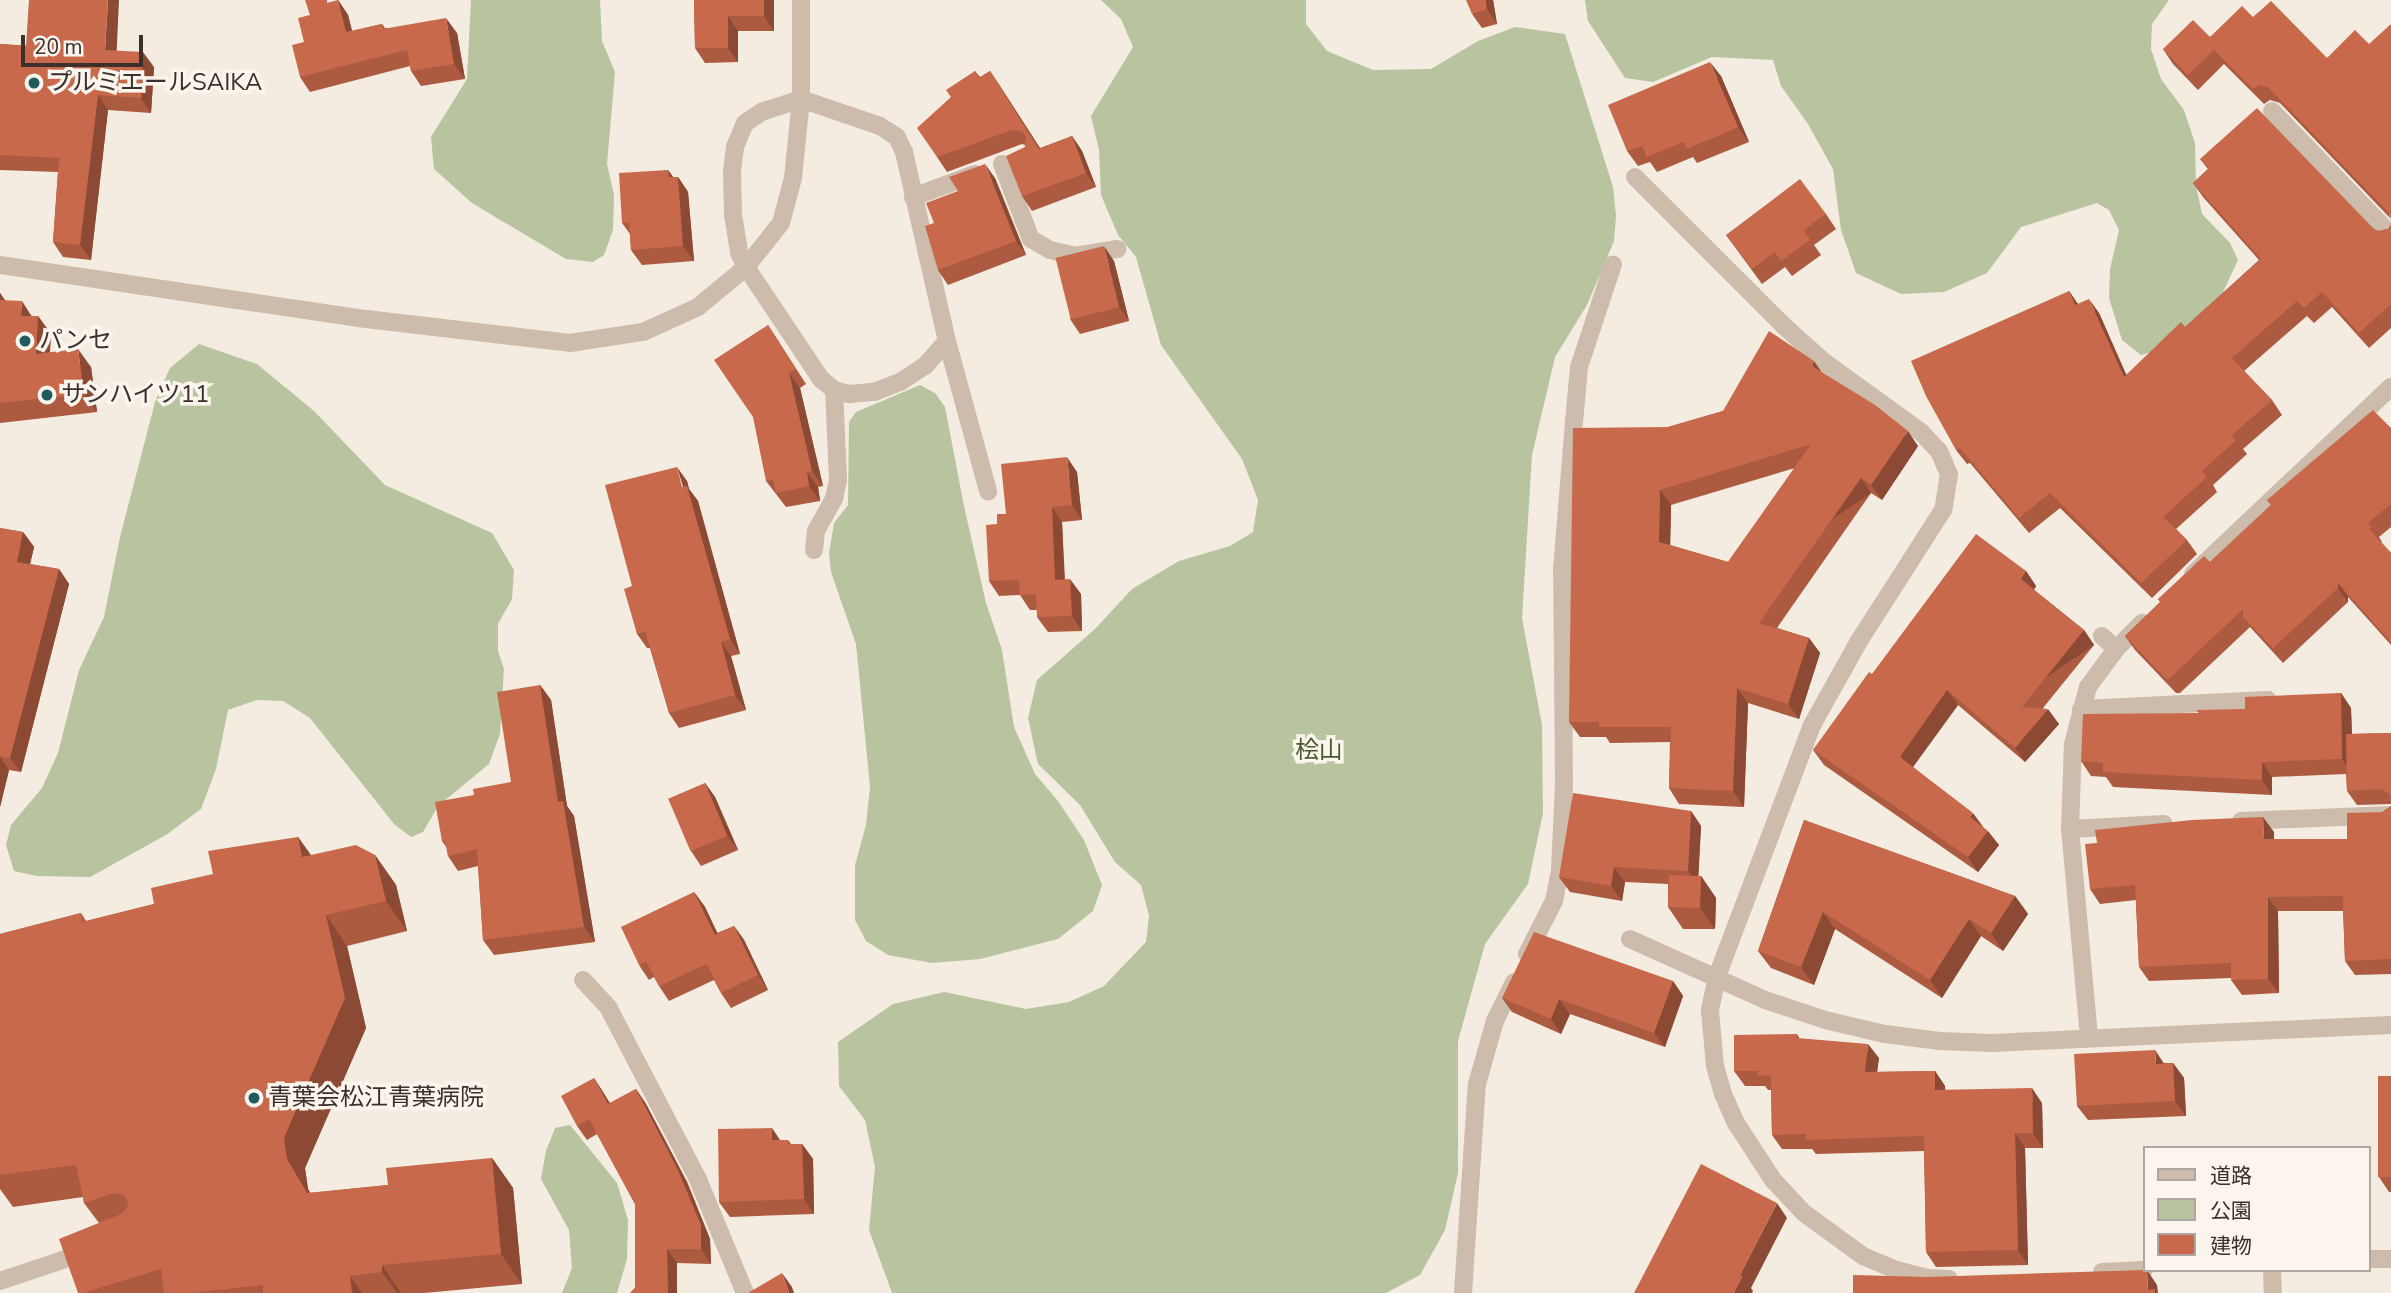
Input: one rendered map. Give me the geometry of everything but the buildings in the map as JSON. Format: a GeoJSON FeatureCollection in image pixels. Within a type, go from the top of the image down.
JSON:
{"type":"FeatureCollection","features":[{"type":"Feature","properties":{"kind":"street"},"geometry":{"type":"LineString","coordinates":[[0,265],[366,319],[570,343],[643,332],[698,307],[746,267],[781,223],[793,178],[802,99],[801,0]]}},
{"type":"Feature","properties":{"kind":"street"},"geometry":{"type":"LineString","coordinates":[[947,341],[925,366],[901,382],[874,392],[849,394],[834,390],[821,379],[739,253],[733,214],[732,171],[735,147],[745,123],[763,111],[802,99],[880,126],[897,137],[904,152],[947,341],[988,491]]}},
{"type":"Feature","properties":{"kind":"street"},"geometry":{"type":"LineString","coordinates":[[2272,111],[2391,234]]}},
{"type":"Feature","properties":{"kind":"street"},"geometry":{"type":"LineString","coordinates":[[913,197],[1008,162],[1031,239],[1050,250],[1075,256],[1117,249]]}},
{"type":"Feature","properties":{"kind":"street"},"geometry":{"type":"LineString","coordinates":[[1635,177],[1784,326],[1823,361],[1921,432],[1939,451],[1949,474],[1942,510],[1858,641],[1812,725],[1717,977],[1711,1024],[1715,1066],[1723,1094],[1736,1123],[1773,1180],[1804,1213],[1863,1256],[1896,1270],[1928,1278],[1973,1279]]}},
{"type":"Feature","properties":{"kind":"street"},"geometry":{"type":"LineString","coordinates":[[1462,1293],[1477,1084],[1496,1021],[1554,901],[1560,869],[1564,784],[1562,570],[1574,422],[1579,367],[1613,264]]}},
{"type":"Feature","properties":{"kind":"street"},"geometry":{"type":"LineString","coordinates":[[2185,582],[2391,387]]}},
{"type":"Feature","properties":{"kind":"street"},"geometry":{"type":"LineString","coordinates":[[814,550],[816,531],[834,498],[838,480],[834,390]]}},
{"type":"Feature","properties":{"kind":"street"},"geometry":{"type":"LineString","coordinates":[[2089,1037],[2070,829],[2073,744],[2088,687],[2116,649],[2154,611]]}},
{"type":"Feature","properties":{"kind":"street"},"geometry":{"type":"LineString","coordinates":[[2102,636],[2116,649]]}},
{"type":"Feature","properties":{"kind":"street"},"geometry":{"type":"LineString","coordinates":[[2081,709],[2271,700]]}},
{"type":"Feature","properties":{"kind":"street"},"geometry":{"type":"LineString","coordinates":[[2224,822],[2391,815]]}},
{"type":"Feature","properties":{"kind":"street"},"geometry":{"type":"LineString","coordinates":[[2070,829],[2182,824]]}},
{"type":"Feature","properties":{"kind":"street"},"geometry":{"type":"LineString","coordinates":[[1630,939],[1765,1000],[1829,1021],[1885,1034],[1992,1043],[2391,1025]]}},
{"type":"Feature","properties":{"kind":"street"},"geometry":{"type":"LineString","coordinates":[[583,980],[608,1007],[697,1177],[746,1293]]}},
{"type":"Feature","properties":{"kind":"street"},"geometry":{"type":"LineString","coordinates":[[0,1281],[101,1247]]}},
{"type":"Feature","properties":{"kind":"street"},"geometry":{"type":"LineString","coordinates":[[2370,1259],[2391,1259]]}},
{"type":"Feature","properties":{"kind":"street"},"geometry":{"type":"LineString","coordinates":[[2089,1273],[2142,1270]]}},
{"type":"Feature","properties":{"kind":"street"},"geometry":{"type":"LineString","coordinates":[[2272,1272],[2273,1293]]}},
{"type":"Feature","properties":{"kind":"green space"},"geometry":{"type":"Polygon","coordinates":[[[471,0],[600,0],[602,41],[615,72],[607,164],[614,195],[613,230],[604,255],[593,262],[566,259],[472,203],[434,169],[431,137],[467,79],[471,0]]]}},
{"type":"Feature","properties":{"kind":"green space","name":"桧山"},"geometry":{"type":"Polygon","coordinates":[[[1101,0],[1306,0],[1306,24],[1327,51],[1373,70],[1431,69],[1478,41],[1515,27],[1565,34],[1613,187],[1616,216],[1614,241],[1587,305],[1555,357],[1532,455],[1522,618],[1542,725],[1543,813],[1528,884],[1485,944],[1458,1041],[1458,1173],[1445,1230],[1420,1275],[1386,1293],[892,1293],[869,1230],[875,1167],[865,1120],[839,1086],[838,1042],[893,1004],[944,992],[1026,1009],[1069,1002],[1104,986],[1146,942],[1149,916],[1141,885],[1115,862],[1080,805],[1038,764],[1028,718],[1037,680],[1095,629],[1132,589],[1179,561],[1230,546],[1253,532],[1258,500],[1242,459],[1161,345],[1136,257],[1118,235],[1101,195],[1099,150],[1091,116],[1133,47],[1121,19],[1101,0]]]}},
{"type":"Feature","properties":{"kind":"green space"},"geometry":{"type":"Polygon","coordinates":[[[1585,0],[2169,0],[2152,24],[2151,49],[2161,79],[2184,110],[2195,143],[2196,185],[2202,214],[2230,243],[2238,260],[2217,305],[2155,351],[2141,355],[2122,340],[2109,298],[2110,269],[2119,230],[2109,210],[2097,203],[2021,227],[1987,273],[1944,292],[1901,294],[1856,273],[1841,230],[1833,169],[1808,124],[1781,86],[1773,60],[1712,57],[1653,82],[1625,78],[1588,21],[1585,0]]]}},
{"type":"Feature","properties":{"kind":"green space"},"geometry":{"type":"Polygon","coordinates":[[[199,344],[257,364],[314,411],[385,485],[492,533],[514,570],[512,599],[498,624],[498,651],[504,669],[500,734],[489,764],[438,806],[423,832],[411,837],[394,824],[310,718],[283,701],[257,700],[228,710],[216,769],[201,809],[166,835],[90,877],[37,876],[14,871],[6,845],[11,825],[42,788],[58,753],[79,670],[104,617],[120,537],[155,402],[170,368],[199,344]]]}},
{"type":"Feature","properties":{"kind":"green space"},"geometry":{"type":"Polygon","coordinates":[[[920,385],[935,393],[945,407],[986,603],[1002,650],[1014,727],[1035,774],[1058,801],[1084,840],[1102,885],[1093,911],[1058,939],[980,959],[932,963],[888,955],[866,941],[855,920],[855,865],[866,825],[870,787],[856,644],[831,572],[829,553],[834,523],[848,505],[849,422],[856,412],[920,385]]]}},
{"type":"Feature","properties":{"kind":"green space"},"geometry":{"type":"Polygon","coordinates":[[[570,1125],[617,1183],[628,1220],[627,1259],[617,1293],[562,1293],[572,1268],[569,1230],[541,1179],[546,1151],[555,1128],[570,1125]]]}},
{"type":"Feature","properties":{"kind":"place","name":"プルミエールSAIKA"},"geometry":{"type":"Point","coordinates":[34,83]}},
{"type":"Feature","properties":{"kind":"place","name":"パンセ"},"geometry":{"type":"Point","coordinates":[25,341]}},
{"type":"Feature","properties":{"kind":"place","name":"サンハイツ11"},"geometry":{"type":"Point","coordinates":[47,395]}},
{"type":"Feature","properties":{"kind":"place","name":"青葉会松江青葉病院"},"geometry":{"type":"Point","coordinates":[254,1098]}}]}
